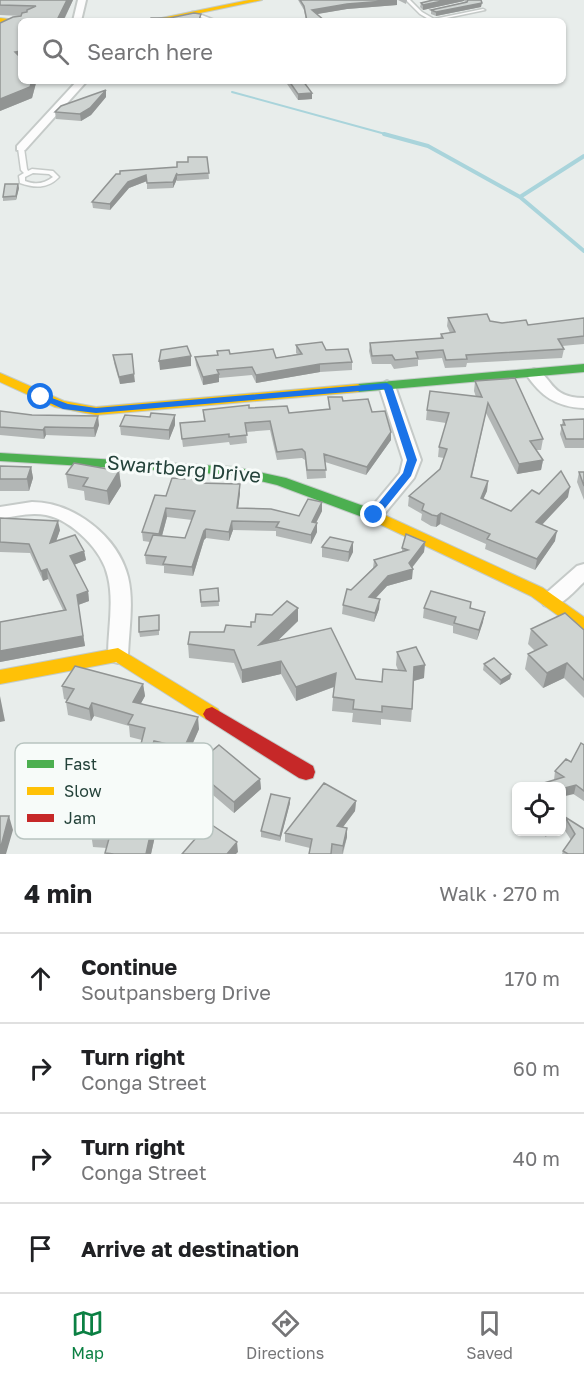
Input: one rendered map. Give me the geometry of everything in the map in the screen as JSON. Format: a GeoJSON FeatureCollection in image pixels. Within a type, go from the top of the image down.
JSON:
{"type":"FeatureCollection","features":[{"type":"Feature","properties":{"kind":"street"},"geometry":{"type":"LineString","coordinates":[[78,18],[82,0]]}},
{"type":"Feature","properties":{"kind":"street"},"geometry":{"type":"LineString","coordinates":[[167,18],[259,0]]}},
{"type":"Feature","properties":{"kind":"street"},"geometry":{"type":"LineString","coordinates":[[0,20],[18,21]]}},
{"type":"Feature","properties":{"kind":"street"},"geometry":{"type":"LineString","coordinates":[[21,148],[79,84]]}},
{"type":"Feature","properties":{"kind":"street"},"geometry":{"type":"LineString","coordinates":[[0,377],[16,381],[55,403],[87,410],[584,368]]}},
{"type":"Feature","properties":{"kind":"street"},"geometry":{"type":"LineString","coordinates":[[534,374],[551,396],[567,402],[584,403]]}},
{"type":"Feature","properties":{"kind":"street"},"geometry":{"type":"LineString","coordinates":[[374,515],[408,474],[412,460],[387,386]]}},
{"type":"Feature","properties":{"kind":"street","name":"Swartberg Drive"},"geometry":{"type":"LineString","coordinates":[[0,457],[255,474],[311,491],[374,515],[517,582],[551,600],[584,626]]}},
{"type":"Feature","properties":{"kind":"street"},"geometry":{"type":"LineString","coordinates":[[0,513],[33,508],[49,510],[73,521],[100,546],[113,563],[118,579],[118,656]]}},
{"type":"Feature","properties":{"kind":"street"},"geometry":{"type":"LineString","coordinates":[[551,600],[584,571]]}},
{"type":"Feature","properties":{"kind":"street"},"geometry":{"type":"LineString","coordinates":[[0,677],[118,656],[306,772]]}},
{"type":"Feature","properties":{"kind":"lane"},"geometry":{"type":"LineString","coordinates":[[408,0],[428,18]]}},
{"type":"Feature","properties":{"kind":"lane"},"geometry":{"type":"LineString","coordinates":[[413,5],[422,3]]}},
{"type":"Feature","properties":{"kind":"lane"},"geometry":{"type":"LineString","coordinates":[[446,18],[483,10]]}},
{"type":"Feature","properties":{"kind":"lane"},"geometry":{"type":"LineString","coordinates":[[421,13],[432,11]]}},
{"type":"Feature","properties":{"kind":"lane"},"geometry":{"type":"LineString","coordinates":[[193,13],[207,18]]}},
{"type":"Feature","properties":{"kind":"lane"},"geometry":{"type":"LineString","coordinates":[[21,148],[24,170],[28,173],[47,171],[54,173],[56,177],[44,184],[29,185],[20,180],[28,173]]}},
{"type":"Feature","properties":{"kind":"building"},"geometry":{"type":"Polygon","coordinates":[[[0,0],[67,0],[58,18],[18,18],[18,52],[15,52],[18,55],[18,84],[31,84],[30,87],[0,99],[0,23],[21,16],[22,13],[36,6],[0,5],[0,0]]]}},
{"type":"Feature","properties":{"kind":"building"},"geometry":{"type":"Polygon","coordinates":[[[300,0],[397,0],[347,4],[312,10],[321,18],[306,18],[300,0]]]}},
{"type":"Feature","properties":{"kind":"building"},"geometry":{"type":"Polygon","coordinates":[[[447,0],[423,5],[421,3],[447,0]]]}},
{"type":"Feature","properties":{"kind":"building"},"geometry":{"type":"Polygon","coordinates":[[[468,0],[481,0],[482,3],[436,12],[431,10],[467,2],[468,0]]]}},
{"type":"Feature","properties":{"kind":"building"},"geometry":{"type":"Polygon","coordinates":[[[194,13],[201,14],[200,18],[170,18],[194,13]]]}},
{"type":"Feature","properties":{"kind":"building"},"geometry":{"type":"Polygon","coordinates":[[[291,84],[305,84],[312,93],[298,94],[291,84]]]}},
{"type":"Feature","properties":{"kind":"building"},"geometry":{"type":"Polygon","coordinates":[[[106,90],[90,108],[80,114],[55,112],[61,106],[106,90]]]}},
{"type":"Feature","properties":{"kind":"building"},"geometry":{"type":"Polygon","coordinates":[[[188,157],[207,157],[209,173],[176,175],[173,182],[147,183],[146,175],[128,182],[110,204],[92,202],[116,174],[120,174],[120,171],[177,167],[177,162],[188,162],[188,157]]]}},
{"type":"Feature","properties":{"kind":"building"},"geometry":{"type":"Polygon","coordinates":[[[5,184],[18,184],[16,196],[3,197],[5,184]]]}},
{"type":"Feature","properties":{"kind":"building"},"geometry":{"type":"Polygon","coordinates":[[[487,314],[490,321],[502,323],[526,320],[528,325],[584,318],[584,336],[558,339],[564,349],[466,355],[467,359],[446,360],[443,350],[416,352],[418,358],[395,360],[392,355],[372,356],[370,343],[443,338],[441,334],[455,332],[448,318],[487,314]]]}},
{"type":"Feature","properties":{"kind":"building"},"geometry":{"type":"Polygon","coordinates":[[[322,342],[326,350],[348,349],[352,362],[320,364],[256,375],[252,367],[217,370],[219,374],[203,377],[195,357],[218,355],[217,351],[229,350],[230,354],[273,349],[276,358],[302,354],[296,345],[322,342]]]}},
{"type":"Feature","properties":{"kind":"building"},"geometry":{"type":"Polygon","coordinates":[[[187,346],[191,356],[159,361],[161,350],[187,346]]]}},
{"type":"Feature","properties":{"kind":"building"},"geometry":{"type":"Polygon","coordinates":[[[132,354],[134,374],[119,377],[113,355],[132,354]]]}},
{"type":"Feature","properties":{"kind":"building"},"geometry":{"type":"Polygon","coordinates":[[[515,378],[543,439],[530,441],[543,460],[519,464],[488,403],[471,477],[488,481],[481,498],[511,511],[532,490],[539,494],[561,471],[570,487],[536,522],[557,531],[537,559],[487,539],[490,534],[441,513],[437,516],[432,515],[422,510],[424,504],[409,496],[440,469],[447,449],[439,447],[449,413],[427,410],[430,391],[482,397],[475,381],[515,378]]]}},
{"type":"Feature","properties":{"kind":"building"},"geometry":{"type":"Polygon","coordinates":[[[328,397],[342,397],[343,401],[368,399],[372,412],[385,411],[391,432],[367,467],[324,454],[326,470],[307,470],[305,452],[302,449],[277,452],[270,421],[245,423],[247,435],[229,437],[229,434],[182,439],[180,423],[205,421],[203,410],[249,405],[249,408],[287,406],[289,413],[330,409],[328,397]]]}},
{"type":"Feature","properties":{"kind":"building"},"geometry":{"type":"Polygon","coordinates":[[[0,411],[32,415],[98,416],[94,428],[45,427],[43,430],[0,427],[0,411]]]}},
{"type":"Feature","properties":{"kind":"building"},"geometry":{"type":"Polygon","coordinates":[[[151,413],[175,415],[169,430],[120,426],[125,415],[150,417],[151,413]]]}},
{"type":"Feature","properties":{"kind":"building"},"geometry":{"type":"Polygon","coordinates":[[[584,419],[584,439],[566,439],[561,425],[565,425],[563,420],[584,419]]]}},
{"type":"Feature","properties":{"kind":"building"},"geometry":{"type":"Polygon","coordinates":[[[74,463],[119,471],[107,491],[83,486],[88,478],[66,474],[74,463]]]}},
{"type":"Feature","properties":{"kind":"building"},"geometry":{"type":"Polygon","coordinates":[[[0,466],[31,467],[27,479],[0,479],[0,466]]]}},
{"type":"Feature","properties":{"kind":"building"},"geometry":{"type":"Polygon","coordinates":[[[579,472],[584,472],[584,486],[579,472]]]}},
{"type":"Feature","properties":{"kind":"building"},"geometry":{"type":"Polygon","coordinates":[[[186,476],[200,477],[198,483],[240,484],[237,508],[271,509],[299,516],[308,499],[322,502],[312,522],[317,523],[311,535],[276,527],[279,522],[232,521],[229,532],[206,529],[204,531],[192,567],[163,564],[166,557],[145,555],[153,535],[185,538],[195,511],[166,508],[159,534],[142,532],[155,495],[166,496],[172,478],[185,479],[186,476]]]}},
{"type":"Feature","properties":{"kind":"building"},"geometry":{"type":"Polygon","coordinates":[[[0,518],[58,521],[50,543],[75,535],[84,551],[70,556],[88,591],[77,595],[83,636],[0,651],[0,622],[66,610],[47,569],[41,571],[29,544],[0,542],[0,518]]]}},
{"type":"Feature","properties":{"kind":"building"},"geometry":{"type":"Polygon","coordinates":[[[406,534],[425,542],[409,563],[413,569],[388,576],[369,597],[380,599],[375,613],[343,605],[347,589],[351,590],[377,565],[374,560],[408,550],[402,548],[406,534]]]}},
{"type":"Feature","properties":{"kind":"building"},"geometry":{"type":"Polygon","coordinates":[[[330,537],[353,542],[349,552],[322,547],[330,537]]]}},
{"type":"Feature","properties":{"kind":"building"},"geometry":{"type":"Polygon","coordinates":[[[218,588],[219,601],[201,602],[200,590],[218,588]]]}},
{"type":"Feature","properties":{"kind":"building"},"geometry":{"type":"Polygon","coordinates":[[[431,591],[471,602],[470,608],[485,612],[479,630],[454,623],[456,617],[424,608],[431,591]]]}},
{"type":"Feature","properties":{"kind":"building"},"geometry":{"type":"Polygon","coordinates":[[[287,601],[298,608],[259,645],[331,628],[356,679],[382,682],[383,669],[406,671],[397,652],[416,647],[425,665],[414,667],[412,709],[382,706],[382,712],[353,709],[354,700],[333,697],[336,673],[296,687],[281,661],[242,670],[234,650],[188,644],[190,632],[224,632],[226,625],[251,627],[251,622],[255,622],[256,614],[272,615],[287,601]]]}},
{"type":"Feature","properties":{"kind":"building"},"geometry":{"type":"Polygon","coordinates":[[[565,613],[584,630],[584,680],[567,663],[547,673],[528,654],[547,645],[531,629],[565,613]]]}},
{"type":"Feature","properties":{"kind":"building"},"geometry":{"type":"Polygon","coordinates":[[[159,615],[159,630],[139,632],[139,617],[159,615]]]}},
{"type":"Feature","properties":{"kind":"building"},"geometry":{"type":"Polygon","coordinates":[[[494,658],[511,674],[501,680],[484,664],[494,658]]]}},
{"type":"Feature","properties":{"kind":"building"},"geometry":{"type":"Polygon","coordinates":[[[75,666],[143,684],[133,702],[198,717],[186,743],[154,741],[153,743],[141,743],[145,728],[128,724],[133,715],[92,703],[89,709],[66,702],[74,689],[62,686],[75,666]]]}},
{"type":"Feature","properties":{"kind":"building"},"geometry":{"type":"Polygon","coordinates":[[[581,743],[584,745],[584,791],[576,785],[566,788],[566,782],[547,782],[564,777],[555,771],[566,759],[571,762],[581,743]]]}},
{"type":"Feature","properties":{"kind":"building"},"geometry":{"type":"Polygon","coordinates":[[[219,745],[260,779],[234,802],[213,785],[213,750],[219,745]]]}},
{"type":"Feature","properties":{"kind":"building"},"geometry":{"type":"Polygon","coordinates":[[[324,783],[356,801],[337,826],[347,828],[343,846],[332,844],[331,854],[309,854],[312,839],[285,833],[324,783]]]}},
{"type":"Feature","properties":{"kind":"building"},"geometry":{"type":"Polygon","coordinates":[[[271,794],[290,798],[280,836],[261,831],[271,794]]]}},
{"type":"Feature","properties":{"kind":"building"},"geometry":{"type":"Polygon","coordinates":[[[0,816],[9,816],[0,850],[0,816]]]}},
{"type":"Feature","properties":{"kind":"building"},"geometry":{"type":"Polygon","coordinates":[[[566,818],[584,829],[584,854],[568,854],[563,851],[575,834],[566,818]]]}},
{"type":"Feature","properties":{"kind":"building"},"geometry":{"type":"Polygon","coordinates":[[[213,826],[237,842],[227,854],[182,854],[195,839],[213,839],[213,826]]]}},
{"type":"Feature","properties":{"kind":"building"},"geometry":{"type":"Polygon","coordinates":[[[109,839],[149,839],[146,854],[105,853],[109,839]]]}},
{"type":"Feature","properties":{"kind":"waterway"},"geometry":{"type":"LineString","coordinates":[[232,92],[389,135]]}},
{"type":"Feature","properties":{"kind":"waterway"},"geometry":{"type":"LineString","coordinates":[[384,134],[428,146],[520,197]]}},
{"type":"Feature","properties":{"kind":"waterway"},"geometry":{"type":"LineString","coordinates":[[520,197],[584,156]]}},
{"type":"Feature","properties":{"kind":"waterway"},"geometry":{"type":"LineString","coordinates":[[520,197],[584,251]]}},
{"type":"Feature","properties":{"kind":"traffic: fast"},"geometry":{"type":"LineString","coordinates":[[358,388],[584,368]]}},
{"type":"Feature","properties":{"kind":"traffic: fast"},"geometry":{"type":"LineString","coordinates":[[0,457],[235,471],[281,481],[378,517]]}},
{"type":"Feature","properties":{"kind":"traffic: slow"},"geometry":{"type":"LineString","coordinates":[[166,18],[259,0]]}},
{"type":"Feature","properties":{"kind":"traffic: slow"},"geometry":{"type":"LineString","coordinates":[[0,20],[18,21]]}},
{"type":"Feature","properties":{"kind":"traffic: slow"},"geometry":{"type":"LineString","coordinates":[[0,377],[60,404],[96,411],[358,388]]}},
{"type":"Feature","properties":{"kind":"traffic: slow"},"geometry":{"type":"LineString","coordinates":[[378,517],[537,592],[584,626]]}},
{"type":"Feature","properties":{"kind":"traffic: slow"},"geometry":{"type":"LineString","coordinates":[[0,677],[118,655],[212,714]]}},
{"type":"Feature","properties":{"kind":"traffic: jam"},"geometry":{"type":"LineString","coordinates":[[212,714],[306,772]]}},
{"type":"Feature","properties":{"kind":"route"},"geometry":{"type":"LineString","coordinates":[[41,397],[77,410],[96,411],[387,386],[412,460],[408,474],[374,515]]}}]}
